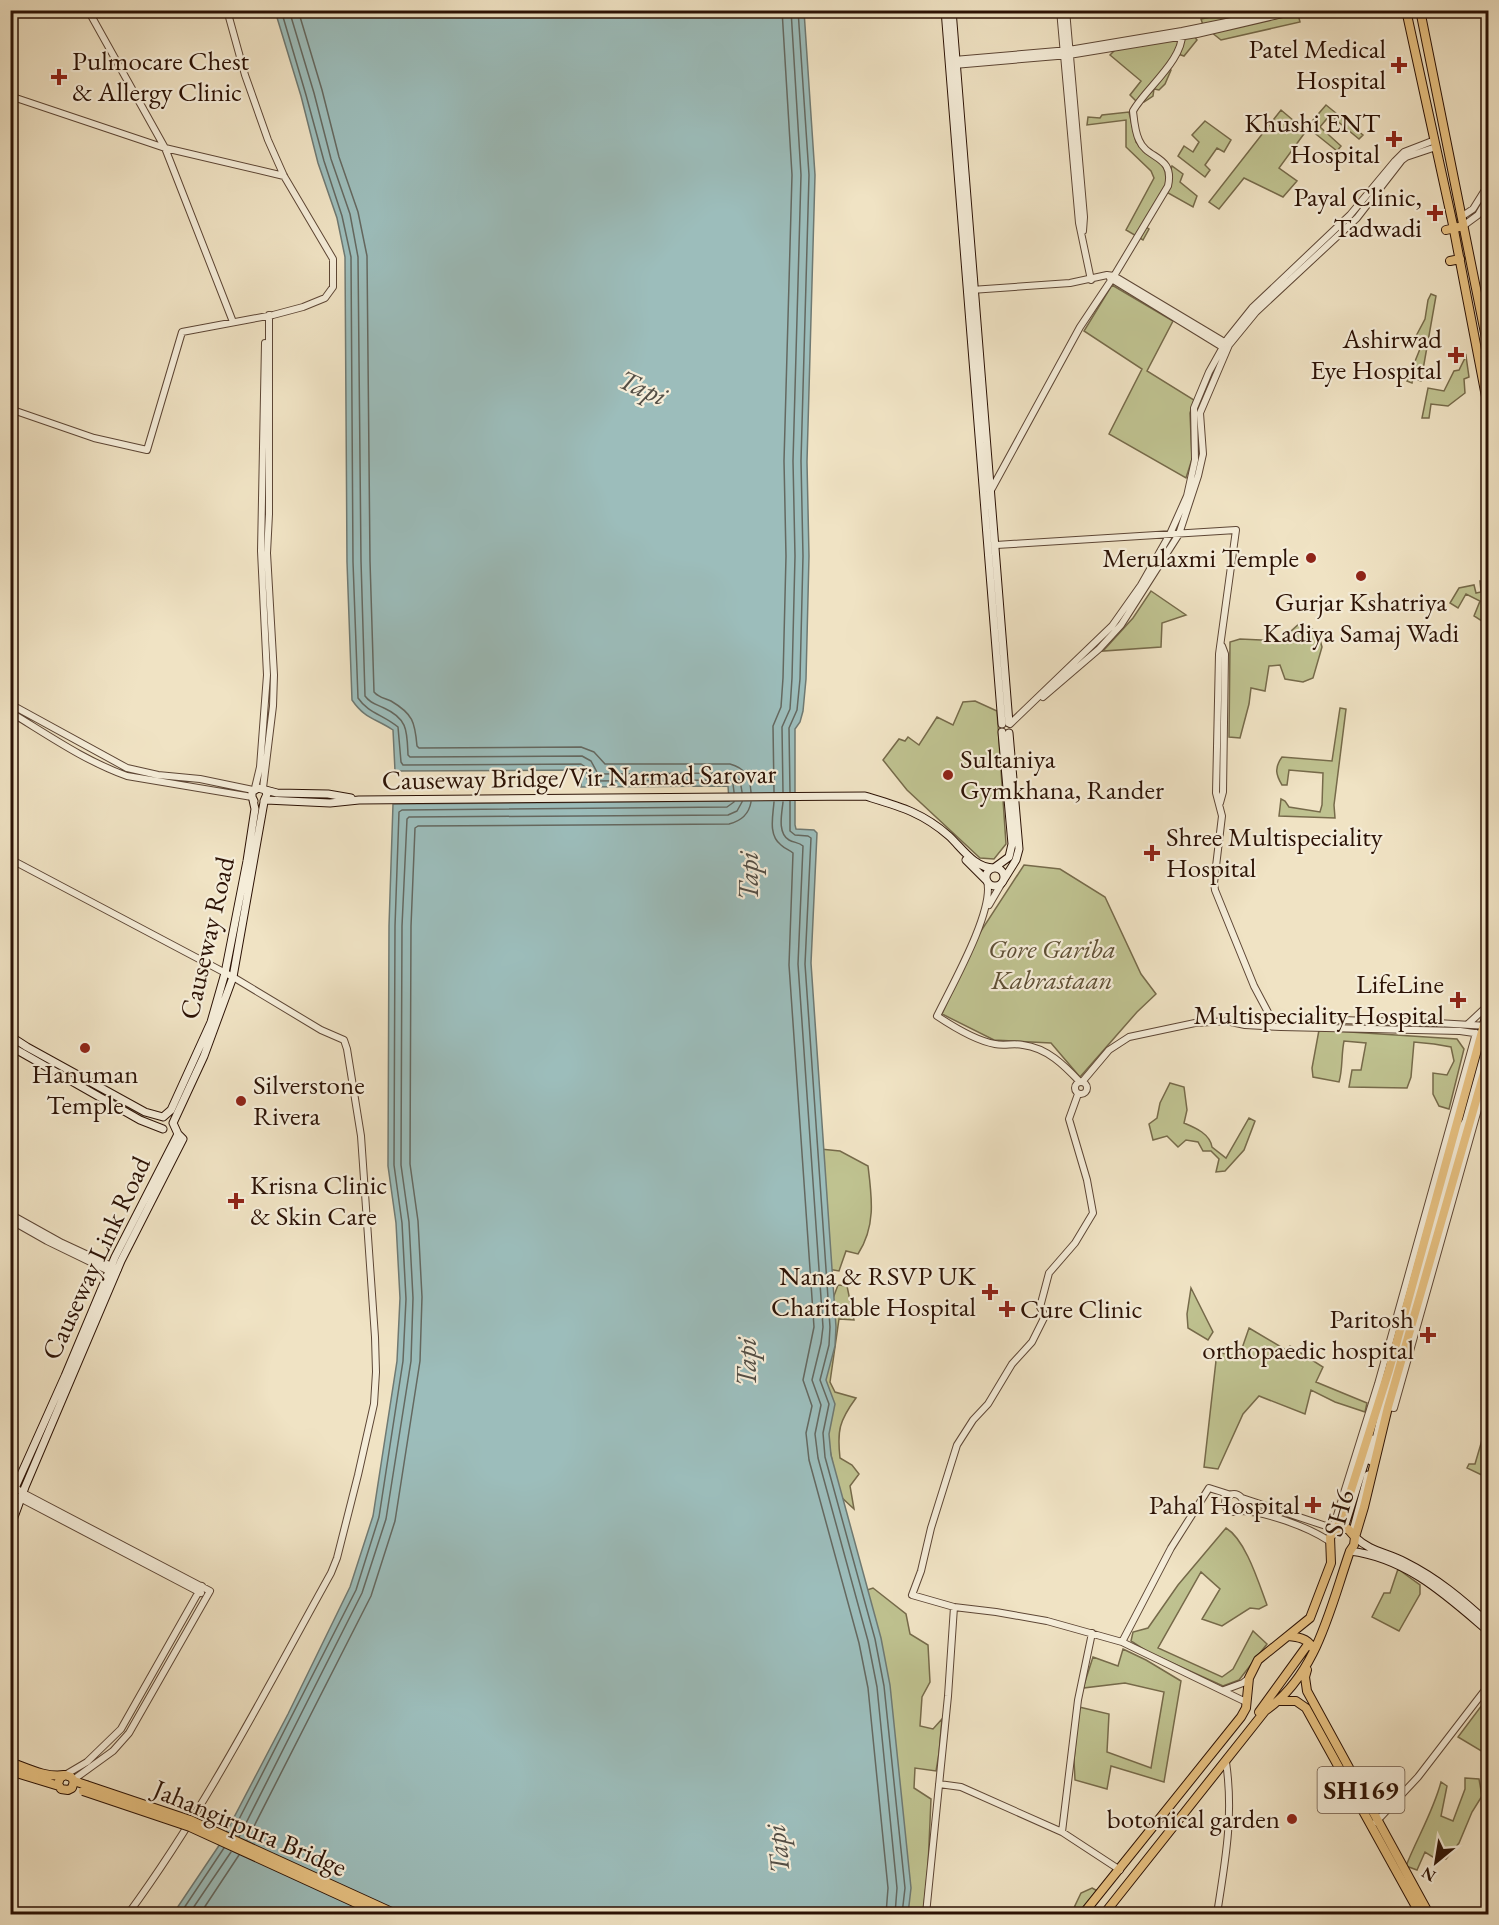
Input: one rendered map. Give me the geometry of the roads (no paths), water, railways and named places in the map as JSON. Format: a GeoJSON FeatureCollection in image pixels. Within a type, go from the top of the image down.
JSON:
{"type":"FeatureCollection","features":[{"type":"Feature","properties":{"kind":"main road"},"geometry":{"type":"LineString","coordinates":[[945,10],[954,63]]}},
{"type":"Feature","properties":{"kind":"main road"},"geometry":{"type":"LineString","coordinates":[[940,831],[944,838],[994,886],[1003,881],[1016,860],[1019,849],[970,290],[952,10]]}},
{"type":"Feature","properties":{"kind":"main road"},"geometry":{"type":"LineString","coordinates":[[1406,10],[1436,144],[1448,220],[1460,259],[1488,407]]}},
{"type":"Feature","properties":{"kind":"main road"},"geometry":{"type":"LineString","coordinates":[[1420,10],[1488,348]]}},
{"type":"Feature","properties":{"kind":"main road"},"geometry":{"type":"LineString","coordinates":[[1448,220],[1461,217]]}},
{"type":"Feature","properties":{"kind":"main road"},"geometry":{"type":"LineString","coordinates":[[1450,229],[1463,226]]}},
{"type":"Feature","properties":{"kind":"main road"},"geometry":{"type":"LineString","coordinates":[[1450,261],[1460,259]]}},
{"type":"Feature","properties":{"kind":"main road"},"geometry":{"type":"LineString","coordinates":[[987,493],[996,545],[1012,844],[1009,857],[987,873],[987,881]]}},
{"type":"Feature","properties":{"kind":"main road"},"geometry":{"type":"LineString","coordinates":[[257,792],[328,794],[359,800],[330,803],[265,801],[257,803],[257,792]]}},
{"type":"Feature","properties":{"kind":"main road","name":"Causeway Road"},"geometry":{"type":"LineString","coordinates":[[163,1117],[171,1110],[211,1023],[225,973],[251,840],[257,792],[267,795],[233,977],[204,1056],[173,1123]]}},
{"type":"Feature","properties":{"kind":"main road","name":"Causeway Bridge/Vir Narmad Sarovar"},"geometry":{"type":"LineString","coordinates":[[359,800],[865,796],[905,807],[940,831]]}},
{"type":"Feature","properties":{"kind":"main road"},"geometry":{"type":"LineString","coordinates":[[940,831],[947,834],[973,861],[983,866],[999,868],[1004,873],[1003,881]]}},
{"type":"Feature","properties":{"kind":"main road","name":"SH6"},"geometry":{"type":"LineString","coordinates":[[1338,1528],[1389,1370],[1485,1029],[1486,1010]]}},
{"type":"Feature","properties":{"kind":"main road"},"geometry":{"type":"LineString","coordinates":[[1461,1130],[1460,1121],[1485,1029]]}},
{"type":"Feature","properties":{"kind":"main road"},"geometry":{"type":"LineString","coordinates":[[10,1036],[145,1112],[169,1118],[180,1137]]}},
{"type":"Feature","properties":{"kind":"main road"},"geometry":{"type":"LineString","coordinates":[[1083,1914],[1241,1717],[1246,1705],[1249,1678],[1258,1660],[1310,1618],[1331,1563],[1331,1534],[1338,1528],[1385,1408],[1461,1130],[1466,1120],[1488,1042]]}},
{"type":"Feature","properties":{"kind":"main road"},"geometry":{"type":"LineString","coordinates":[[10,1046],[140,1119],[180,1137]]}},
{"type":"Feature","properties":{"kind":"main road","name":"SH6"},"geometry":{"type":"LineString","coordinates":[[1104,1914],[1226,1762],[1262,1712],[1280,1701],[1310,1663],[1354,1545],[1354,1535],[1364,1507],[1385,1408],[1488,1059]]}},
{"type":"Feature","properties":{"kind":"main road"},"geometry":{"type":"LineString","coordinates":[[163,1117],[160,1124],[164,1129]]}},
{"type":"Feature","properties":{"kind":"main road"},"geometry":{"type":"LineString","coordinates":[[164,1129],[170,1129],[173,1123]]}},
{"type":"Feature","properties":{"kind":"main road","name":"Causeway Link Road"},"geometry":{"type":"LineString","coordinates":[[12,1491],[114,1270],[180,1137]]}},
{"type":"Feature","properties":{"kind":"main road","name":"Causeway Link Road"},"geometry":{"type":"LineString","coordinates":[[10,1528],[114,1270]]}},
{"type":"Feature","properties":{"kind":"main road"},"geometry":{"type":"LineString","coordinates":[[1338,1528],[1354,1535],[1365,1547],[1402,1560],[1437,1579],[1488,1623]]}},
{"type":"Feature","properties":{"kind":"main road"},"geometry":{"type":"LineString","coordinates":[[1330,1544],[1340,1554],[1350,1551],[1362,1553],[1419,1576],[1435,1586],[1488,1631]]}},
{"type":"Feature","properties":{"kind":"main road"},"geometry":{"type":"LineString","coordinates":[[1288,1636],[1298,1637],[1309,1643],[1314,1654]]}},
{"type":"Feature","properties":{"kind":"main road"},"geometry":{"type":"LineString","coordinates":[[1246,1705],[1254,1711],[1262,1712],[1309,1643]]}},
{"type":"Feature","properties":{"kind":"main road","name":"SH169"},"geometry":{"type":"LineString","coordinates":[[1310,1663],[1305,1677],[1307,1691],[1420,1914]]}},
{"type":"Feature","properties":{"kind":"main road","name":"SH169"},"geometry":{"type":"LineString","coordinates":[[1280,1701],[1296,1701],[1306,1708],[1429,1914]]}},
{"type":"Feature","properties":{"kind":"main road"},"geometry":{"type":"LineString","coordinates":[[10,1762],[46,1774],[69,1776],[84,1788]]}},
{"type":"Feature","properties":{"kind":"main road"},"geometry":{"type":"LineString","coordinates":[[10,1771],[59,1786],[63,1790],[84,1788]]}},
{"type":"Feature","properties":{"kind":"main road"},"geometry":{"type":"LineString","coordinates":[[59,1786],[59,1780],[65,1775]]}},
{"type":"Feature","properties":{"kind":"main road"},"geometry":{"type":"LineString","coordinates":[[70,1790],[74,1781]]}},
{"type":"Feature","properties":{"kind":"main road","name":"Jahangirpura Bridge"},"geometry":{"type":"LineString","coordinates":[[84,1788],[190,1827],[380,1914]]}},
{"type":"Feature","properties":{"kind":"main road","name":"Jahangirpura Bridge"},"geometry":{"type":"LineString","coordinates":[[84,1788],[190,1820],[396,1914]]}},
{"type":"Feature","properties":{"kind":"street"},"geometry":{"type":"LineString","coordinates":[[88,10],[165,148],[233,322]]}},
{"type":"Feature","properties":{"kind":"street"},"geometry":{"type":"LineString","coordinates":[[10,409],[94,438],[147,450],[182,332],[303,307],[325,298],[333,287],[333,259],[284,176],[268,140],[245,75],[227,10]]}},
{"type":"Feature","properties":{"kind":"street"},"geometry":{"type":"LineString","coordinates":[[1060,10],[1084,217],[1083,238],[1091,280]]}},
{"type":"Feature","properties":{"kind":"street"},"geometry":{"type":"LineString","coordinates":[[1066,10],[1066,53]]}},
{"type":"Feature","properties":{"kind":"street"},"geometry":{"type":"LineString","coordinates":[[1183,34],[1283,10]]}},
{"type":"Feature","properties":{"kind":"street"},"geometry":{"type":"LineString","coordinates":[[954,63],[1066,53],[1183,34],[1300,10]]}},
{"type":"Feature","properties":{"kind":"street"},"geometry":{"type":"LineString","coordinates":[[987,493],[1080,327],[1167,188],[1170,178],[1166,165],[1139,141],[1133,111],[1170,64],[1183,34]]}},
{"type":"Feature","properties":{"kind":"street"},"geometry":{"type":"LineString","coordinates":[[10,96],[165,148],[284,176]]}},
{"type":"Feature","properties":{"kind":"street"},"geometry":{"type":"LineString","coordinates":[[1007,727],[1112,626],[1141,585],[1170,534],[1187,496],[1195,460],[1194,408],[1209,372],[1226,346],[1256,312],[1357,218],[1402,160],[1436,144]]}},
{"type":"Feature","properties":{"kind":"street"},"geometry":{"type":"LineString","coordinates":[[1461,217],[1473,209],[1488,185]]}},
{"type":"Feature","properties":{"kind":"street"},"geometry":{"type":"LineString","coordinates":[[1463,226],[1478,215],[1488,198]]}},
{"type":"Feature","properties":{"kind":"street"},"geometry":{"type":"LineString","coordinates":[[970,290],[1111,277],[1226,346]]}},
{"type":"Feature","properties":{"kind":"street"},"geometry":{"type":"LineString","coordinates":[[257,792],[267,675],[261,551],[267,316]]}},
{"type":"Feature","properties":{"kind":"street"},"geometry":{"type":"LineString","coordinates":[[1007,727],[1099,649],[1121,625],[1179,534],[1195,487],[1203,454],[1200,413],[1226,346]]}},
{"type":"Feature","properties":{"kind":"street"},"geometry":{"type":"LineString","coordinates":[[996,545],[1236,530],[1222,646],[1225,654],[1223,792],[1220,804],[1222,816],[1214,883],[1254,986],[1271,1018]]}},
{"type":"Feature","properties":{"kind":"street"},"geometry":{"type":"LineString","coordinates":[[10,704],[127,768],[158,775],[200,779],[257,792]]}},
{"type":"Feature","properties":{"kind":"street"},"geometry":{"type":"LineString","coordinates":[[10,712],[106,768],[127,776],[257,792]]}},
{"type":"Feature","properties":{"kind":"street"},"geometry":{"type":"LineString","coordinates":[[106,768],[108,759]]}},
{"type":"Feature","properties":{"kind":"street"},"geometry":{"type":"LineString","coordinates":[[10,859],[233,977],[321,1030],[342,1038],[346,1043],[361,1136],[375,1338],[374,1404],[358,1475],[331,1573],[196,1813],[157,1875],[128,1914]]}},
{"type":"Feature","properties":{"kind":"street"},"geometry":{"type":"LineString","coordinates":[[985,911],[989,890],[987,881]]}},
{"type":"Feature","properties":{"kind":"street"},"geometry":{"type":"LineString","coordinates":[[1003,881],[985,911],[937,1016],[993,1044],[1024,1045],[1042,1050],[1087,1085],[1087,1091],[1084,1094],[1078,1094]]}},
{"type":"Feature","properties":{"kind":"street"},"geometry":{"type":"LineString","coordinates":[[1467,1024],[1486,1010]]}},
{"type":"Feature","properties":{"kind":"street"},"geometry":{"type":"LineString","coordinates":[[1246,1705],[1223,1690],[1122,1642],[1047,1622],[954,1607],[912,1595],[957,1445],[973,1420],[988,1404],[1012,1364],[1032,1342],[1045,1316],[1040,1307],[1049,1273],[1075,1244],[1093,1213],[1087,1180],[1069,1119],[1078,1094],[1075,1086],[1109,1050],[1129,1037],[1195,1023],[1228,1021],[1246,1017],[1467,1024],[1485,1029]]}},
{"type":"Feature","properties":{"kind":"street"},"geometry":{"type":"LineString","coordinates":[[1228,1021],[1245,1025],[1281,1027],[1460,1031],[1485,1029]]}},
{"type":"Feature","properties":{"kind":"street"},"geometry":{"type":"LineString","coordinates":[[1122,1642],[1171,1548],[1209,1488],[1231,1495],[1237,1494],[1242,1498],[1338,1528],[1471,1047],[1485,1029]]}},
{"type":"Feature","properties":{"kind":"street"},"geometry":{"type":"LineString","coordinates":[[1460,1031],[1468,1038],[1471,1047]]}},
{"type":"Feature","properties":{"kind":"street"},"geometry":{"type":"LineString","coordinates":[[1385,1408],[1394,1408],[1488,1074]]}},
{"type":"Feature","properties":{"kind":"street"},"geometry":{"type":"LineString","coordinates":[[10,1214],[114,1270]]}},
{"type":"Feature","properties":{"kind":"street"},"geometry":{"type":"LineString","coordinates":[[10,1220],[47,1241],[114,1270]]}},
{"type":"Feature","properties":{"kind":"street"},"geometry":{"type":"LineString","coordinates":[[12,1491],[200,1589],[206,1596],[129,1733],[113,1751],[74,1781]]}},
{"type":"Feature","properties":{"kind":"street"},"geometry":{"type":"LineString","coordinates":[[1231,1495],[1227,1498],[1226,1507],[1231,1512],[1251,1511],[1313,1530],[1330,1544]]}},
{"type":"Feature","properties":{"kind":"street"},"geometry":{"type":"LineString","coordinates":[[1239,1511],[1244,1503],[1242,1498]]}},
{"type":"Feature","properties":{"kind":"street"},"geometry":{"type":"LineString","coordinates":[[65,1775],[87,1762],[121,1729],[200,1589]]}},
{"type":"Feature","properties":{"kind":"street"},"geometry":{"type":"LineString","coordinates":[[926,1914],[948,1696],[954,1607]]}},
{"type":"Feature","properties":{"kind":"street"},"geometry":{"type":"LineString","coordinates":[[1062,1832],[1078,1700],[1092,1634]]}},
{"type":"Feature","properties":{"kind":"street"},"geometry":{"type":"LineString","coordinates":[[1223,1690],[1243,1683],[1249,1678]]}},
{"type":"Feature","properties":{"kind":"street"},"geometry":{"type":"LineString","coordinates":[[1375,1824],[1418,1778],[1488,1686]]}},
{"type":"Feature","properties":{"kind":"street"},"geometry":{"type":"LineString","coordinates":[[1218,1914],[1230,1834],[1231,1810],[1226,1762]]}},
{"type":"Feature","properties":{"kind":"street"},"geometry":{"type":"LineString","coordinates":[[939,1784],[961,1787],[1062,1832],[1120,1870]]}},
{"type":"Feature","properties":{"kind":"water","name":"Tapi"},"geometry":{"type":"Polygon","coordinates":[[[275,11],[804,11],[815,175],[807,462],[809,556],[806,679],[803,711],[795,729],[795,825],[796,829],[814,830],[817,833],[811,963],[836,1327],[835,1346],[826,1380],[835,1404],[829,1434],[831,1455],[881,1638],[890,1685],[911,1888],[908,1914],[173,1914],[220,1844],[288,1714],[350,1587],[373,1516],[397,1361],[400,1298],[396,1223],[388,1166],[389,926],[393,804],[729,801],[728,786],[581,787],[582,770],[395,771],[393,730],[366,715],[352,700],[347,562],[345,257],[337,218],[318,163],[301,96],[275,11]]]}},
{"type":"Feature","properties":{"kind":"place","name":"Patel Medical Hospital"},"geometry":{"type":"Point","coordinates":[1399,65]}},
{"type":"Feature","properties":{"kind":"place","name":"Pulmocare Chest & Allergy Clinic"},"geometry":{"type":"Point","coordinates":[59,77]}},
{"type":"Feature","properties":{"kind":"place","name":"Khushi ENT Hospital"},"geometry":{"type":"Point","coordinates":[1394,139]}},
{"type":"Feature","properties":{"kind":"place","name":"Payal Clinic, Tadwadi"},"geometry":{"type":"Point","coordinates":[1435,213]}},
{"type":"Feature","properties":{"kind":"place","name":"Ashirwad Eye Hospital"},"geometry":{"type":"Point","coordinates":[1456,355]}},
{"type":"Feature","properties":{"kind":"place","name":"Merulaxmi Temple"},"geometry":{"type":"Point","coordinates":[1311,558]}},
{"type":"Feature","properties":{"kind":"place","name":"Gurjar Kshatriya Kadiya Samaj Wadi"},"geometry":{"type":"Point","coordinates":[1361,576]}},
{"type":"Feature","properties":{"kind":"place","name":"Sultaniya Gymkhana, Rander"},"geometry":{"type":"Point","coordinates":[948,775]}},
{"type":"Feature","properties":{"kind":"place","name":"Shree Multispeciality Hospital"},"geometry":{"type":"Point","coordinates":[1152,853]}},
{"type":"Feature","properties":{"kind":"place","name":"LifeLine Multispeciality Hospital"},"geometry":{"type":"Point","coordinates":[1458,1000]}},
{"type":"Feature","properties":{"kind":"place","name":"Hanuman Temple"},"geometry":{"type":"Point","coordinates":[85,1048]}},
{"type":"Feature","properties":{"kind":"place","name":"Silverstone Rivera"},"geometry":{"type":"Point","coordinates":[241,1101]}},
{"type":"Feature","properties":{"kind":"place","name":"Krisna Clinic & Skin Care"},"geometry":{"type":"Point","coordinates":[236,1201]}},
{"type":"Feature","properties":{"kind":"place","name":"Nana & RSVP UK Charitable Hospital"},"geometry":{"type":"Point","coordinates":[990,1292]}},
{"type":"Feature","properties":{"kind":"place","name":"Cure Clinic"},"geometry":{"type":"Point","coordinates":[1007,1309]}},
{"type":"Feature","properties":{"kind":"place","name":"Paritosh orthopaedic hospital"},"geometry":{"type":"Point","coordinates":[1428,1335]}},
{"type":"Feature","properties":{"kind":"place","name":"Pahal Hospital"},"geometry":{"type":"Point","coordinates":[1313,1505]}},
{"type":"Feature","properties":{"kind":"place","name":"botonical garden"},"geometry":{"type":"Point","coordinates":[1292,1819]}},
{"type":"Feature","properties":{"kind":"park label","name":"Gore Gariba Kabrastaan"},"geometry":{"type":"Point","coordinates":[1052,964]}}]}
